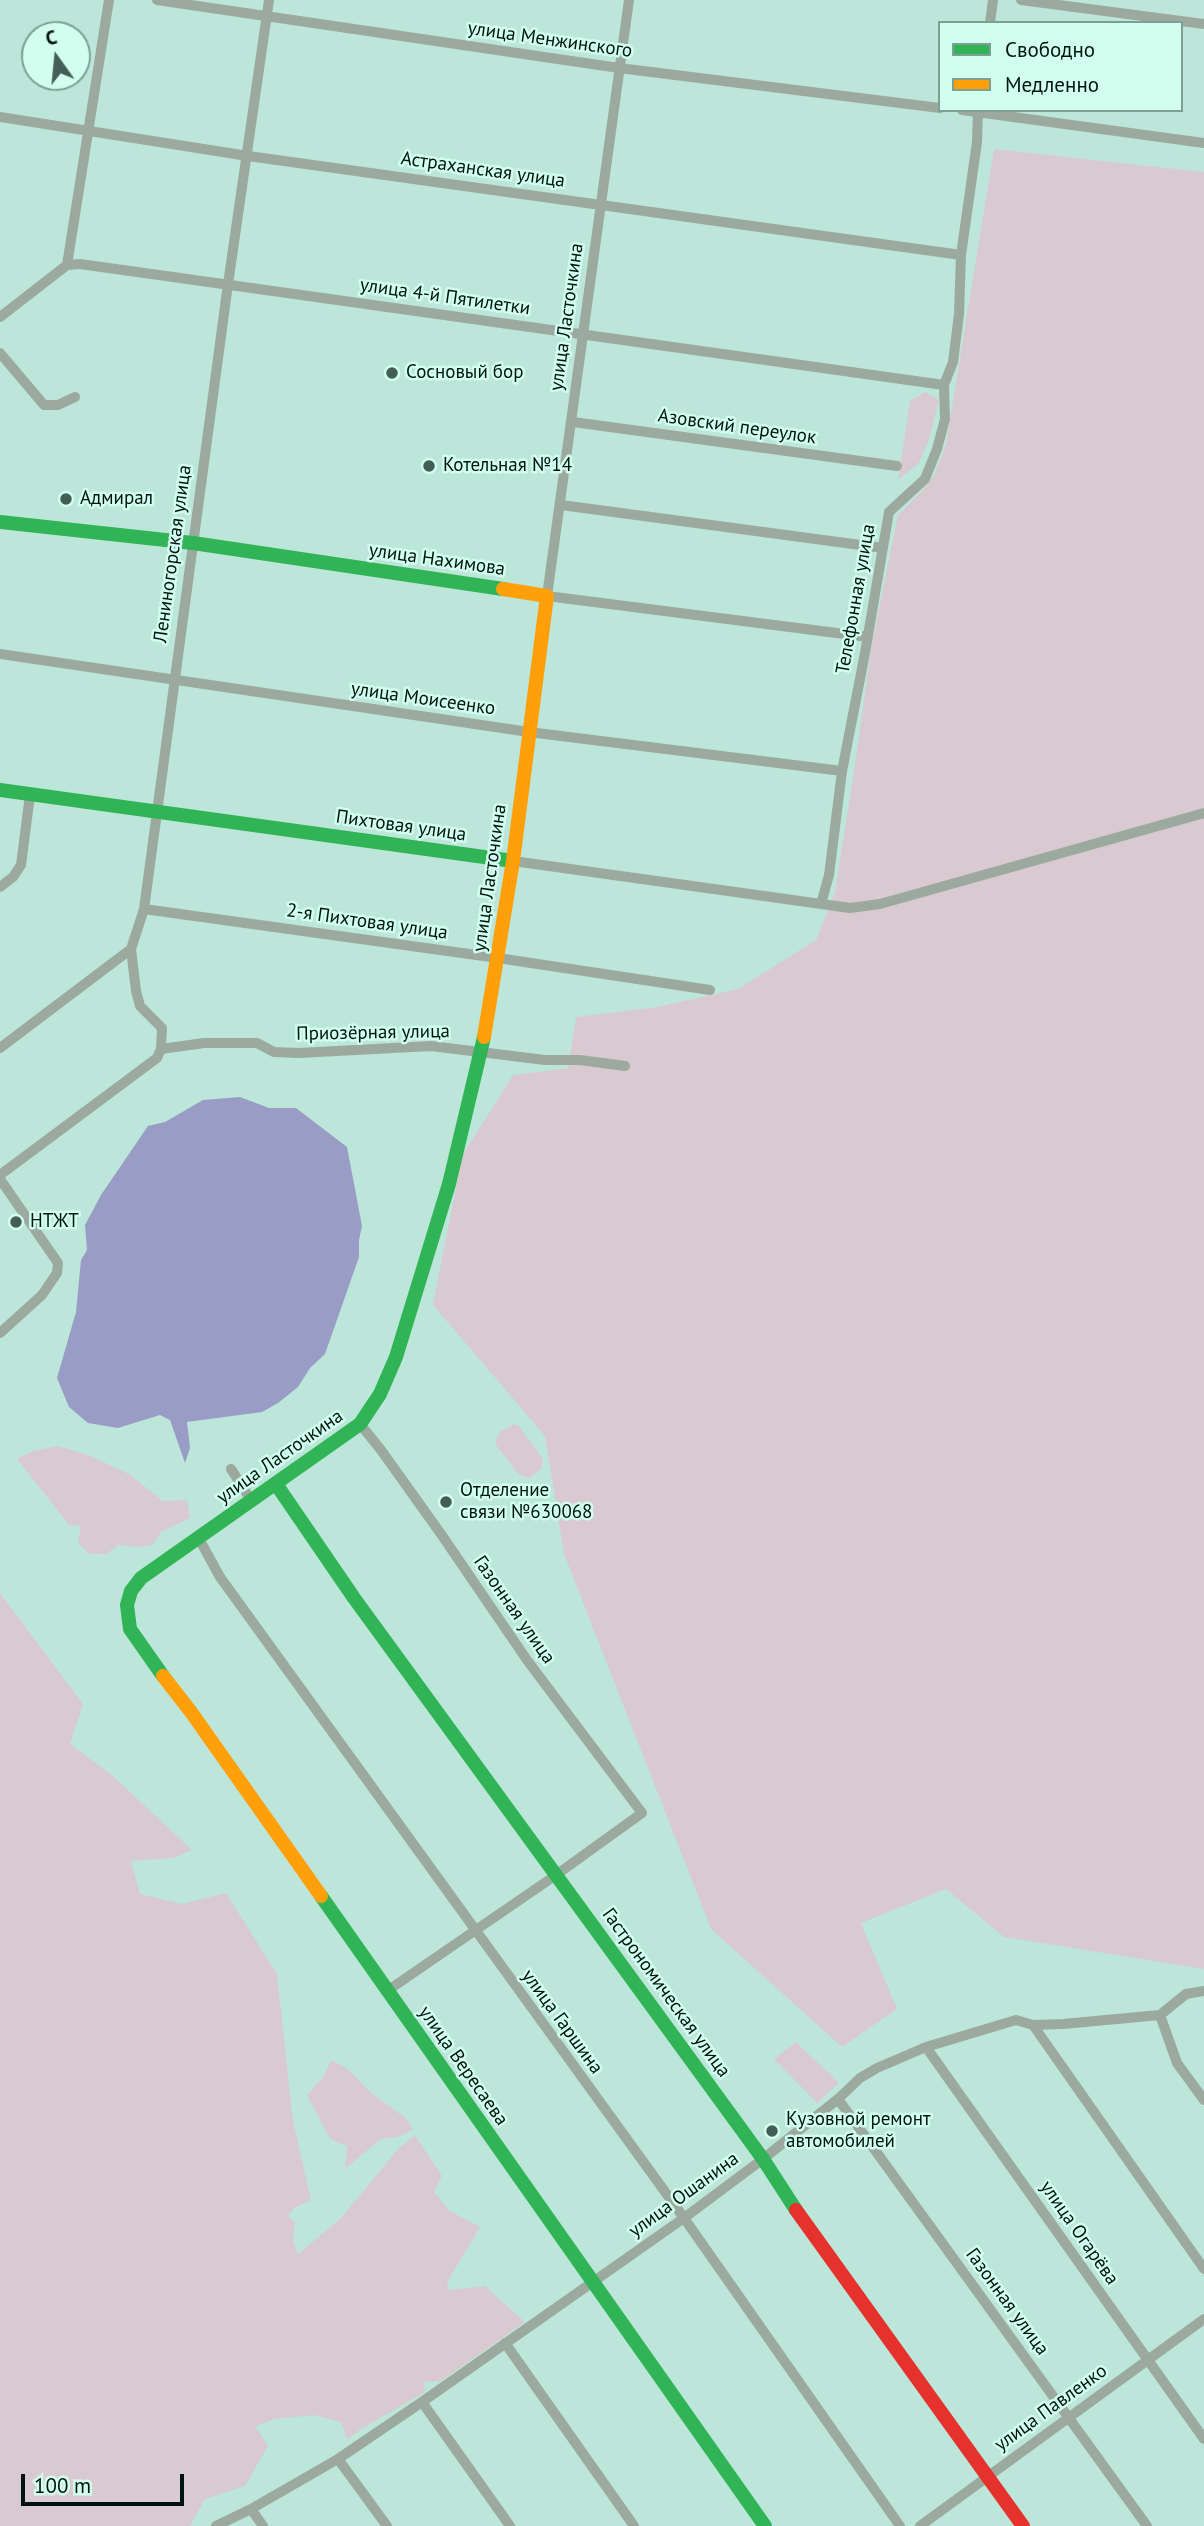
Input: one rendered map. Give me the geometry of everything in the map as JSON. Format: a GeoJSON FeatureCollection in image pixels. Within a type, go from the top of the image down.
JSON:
{"type":"FeatureCollection","features":[{"type":"Feature","properties":{"kind":"street"},"geometry":{"type":"LineString","coordinates":[[0,317],[67,265],[109,0]]}},
{"type":"Feature","properties":{"kind":"street","name":"улица Менжинского"},"geometry":{"type":"LineString","coordinates":[[157,0],[619,68],[938,107]]}},
{"type":"Feature","properties":{"kind":"street","name":"Лениногорская улица"},"geometry":{"type":"LineString","coordinates":[[131,949],[144,909],[173,681],[269,0]]}},
{"type":"Feature","properties":{"kind":"street","name":"улица Ласточкина"},"geometry":{"type":"LineString","coordinates":[[130,1629],[127,1605],[131,1591],[141,1578],[360,1424],[380,1394],[396,1357],[449,1184],[482,1051],[513,861],[629,0]]}},
{"type":"Feature","properties":{"kind":"street"},"geometry":{"type":"LineString","coordinates":[[990,21],[993,0]]}},
{"type":"Feature","properties":{"kind":"street"},"geometry":{"type":"LineString","coordinates":[[1021,0],[1181,21]]}},
{"type":"Feature","properties":{"kind":"street"},"geometry":{"type":"LineString","coordinates":[[1183,21],[1204,24]]}},
{"type":"Feature","properties":{"kind":"street","name":"Телефонная улица"},"geometry":{"type":"LineString","coordinates":[[821,904],[829,876],[842,771],[889,512],[925,479],[945,419],[944,385],[953,362],[959,314],[961,255],[977,142],[978,112]]}},
{"type":"Feature","properties":{"kind":"street"},"geometry":{"type":"LineString","coordinates":[[985,112],[1204,143]]}},
{"type":"Feature","properties":{"kind":"street","name":"Астраханская улица"},"geometry":{"type":"LineString","coordinates":[[0,117],[248,156],[961,255]]}},
{"type":"Feature","properties":{"kind":"street","name":"улица 4-й Пятилетки"},"geometry":{"type":"LineString","coordinates":[[67,265],[80,264],[228,284],[944,385]]}},
{"type":"Feature","properties":{"kind":"street"},"geometry":{"type":"LineString","coordinates":[[0,353],[44,405],[58,405],[75,397]]}},
{"type":"Feature","properties":{"kind":"street","name":"Азовский переулок"},"geometry":{"type":"LineString","coordinates":[[573,422],[897,466]]}},
{"type":"Feature","properties":{"kind":"street"},"geometry":{"type":"LineString","coordinates":[[561,505],[883,548]]}},
{"type":"Feature","properties":{"kind":"street","name":"улица Нахимова"},"geometry":{"type":"LineString","coordinates":[[0,522],[193,543],[547,596],[868,637]]}},
{"type":"Feature","properties":{"kind":"street","name":"улица Моисеенко"},"geometry":{"type":"LineString","coordinates":[[0,654],[529,732],[842,771]]}},
{"type":"Feature","properties":{"kind":"street","name":"Пихтовая улица"},"geometry":{"type":"LineString","coordinates":[[0,790],[850,908],[880,904],[1204,813]]}},
{"type":"Feature","properties":{"kind":"street"},"geometry":{"type":"LineString","coordinates":[[0,887],[13,877],[21,866],[30,795]]}},
{"type":"Feature","properties":{"kind":"street","name":"2-я Пихтовая улица"},"geometry":{"type":"LineString","coordinates":[[144,909],[710,990]]}},
{"type":"Feature","properties":{"kind":"street"},"geometry":{"type":"LineString","coordinates":[[0,1048],[131,949],[140,1006],[162,1028],[161,1049],[157,1058],[0,1177],[58,1263],[57,1273],[42,1295],[0,1333]]}},
{"type":"Feature","properties":{"kind":"street","name":"Приозёрная улица"},"geometry":{"type":"LineString","coordinates":[[161,1049],[217,1043],[257,1043],[274,1052],[299,1053],[431,1046],[545,1060],[580,1060],[625,1066]]}},
{"type":"Feature","properties":{"kind":"street","name":"Газонная улица"},"geometry":{"type":"LineString","coordinates":[[360,1424],[381,1450],[527,1660],[642,1814],[556,1875]]}},
{"type":"Feature","properties":{"kind":"street"},"geometry":{"type":"LineString","coordinates":[[231,1469],[251,1500]]}},
{"type":"Feature","properties":{"kind":"street","name":"Гастрономическая улица"},"geometry":{"type":"LineString","coordinates":[[276,1484],[354,1598],[764,2159],[773,2177],[1023,2526]]}},
{"type":"Feature","properties":{"kind":"street","name":"улица Гаршина"},"geometry":{"type":"LineString","coordinates":[[198,1537],[220,1577],[684,2218],[900,2526]]}},
{"type":"Feature","properties":{"kind":"street","name":"улица Вересаева"},"geometry":{"type":"LineString","coordinates":[[130,1629],[765,2526]]}},
{"type":"Feature","properties":{"kind":"street"},"geometry":{"type":"LineString","coordinates":[[387,1991],[556,1875]]}},
{"type":"Feature","properties":{"kind":"street"},"geometry":{"type":"LineString","coordinates":[[1204,1991],[1186,1994],[1160,2015],[1177,2063],[1204,2100]]}},
{"type":"Feature","properties":{"kind":"street","name":"улица Ошанина"},"geometry":{"type":"LineString","coordinates":[[216,2526],[338,2459],[422,2402],[684,2218],[764,2159],[860,2078],[877,2068],[926,2047],[1016,2020],[1033,2025],[1160,2015]]}},
{"type":"Feature","properties":{"kind":"street"},"geometry":{"type":"LineString","coordinates":[[1033,2025],[1204,2269]]}},
{"type":"Feature","properties":{"kind":"street","name":"улица Огарёва"},"geometry":{"type":"LineString","coordinates":[[926,2047],[1204,2439]]}},
{"type":"Feature","properties":{"kind":"street","name":"Газонная улица"},"geometry":{"type":"LineString","coordinates":[[838,2099],[1147,2526]]}},
{"type":"Feature","properties":{"kind":"street","name":"улица Павленко"},"geometry":{"type":"LineString","coordinates":[[920,2526],[1204,2319]]}},
{"type":"Feature","properties":{"kind":"street"},"geometry":{"type":"LineString","coordinates":[[505,2343],[634,2526]]}},
{"type":"Feature","properties":{"kind":"street"},"geometry":{"type":"LineString","coordinates":[[422,2402],[510,2526]]}},
{"type":"Feature","properties":{"kind":"street"},"geometry":{"type":"LineString","coordinates":[[338,2459],[387,2526]]}},
{"type":"Feature","properties":{"kind":"street"},"geometry":{"type":"LineString","coordinates":[[251,2509],[263,2526]]}},
{"type":"Feature","properties":{"kind":"shaded area"},"geometry":{"type":"Polygon","coordinates":[[[994,149],[1204,172],[1204,1969],[1004,1937],[946,1889],[861,1923],[897,2009],[842,2047],[711,1929],[564,1554],[545,1436],[433,1305],[462,1156],[513,1075],[568,1068],[576,1017],[657,1007],[738,989],[816,940],[835,892],[872,644],[898,515],[935,474],[946,444],[994,149]]]}},
{"type":"Feature","properties":{"kind":"shaded area"},"geometry":{"type":"Polygon","coordinates":[[[925,392],[939,400],[929,439],[919,463],[898,480],[910,401],[925,392]]]}},
{"type":"Feature","properties":{"kind":"shaded area"},"geometry":{"type":"Polygon","coordinates":[[[514,1424],[519,1426],[543,1459],[542,1468],[529,1478],[518,1474],[496,1445],[501,1431],[514,1424]]]}},
{"type":"Feature","properties":{"kind":"shaded area"},"geometry":{"type":"Polygon","coordinates":[[[58,1446],[88,1455],[129,1474],[163,1501],[187,1500],[190,1518],[161,1532],[153,1545],[118,1545],[107,1554],[89,1554],[78,1543],[81,1526],[69,1525],[17,1459],[33,1451],[58,1446]]]}},
{"type":"Feature","properties":{"kind":"shaded area"},"geometry":{"type":"Polygon","coordinates":[[[0,1593],[83,1704],[70,1744],[113,1776],[192,1850],[174,1858],[131,1861],[140,1894],[182,1904],[226,1893],[277,1974],[293,2121],[311,2200],[294,2208],[288,2216],[295,2222],[293,2241],[298,2254],[341,2218],[398,2149],[415,2135],[442,2176],[434,2192],[450,2211],[480,2227],[447,2282],[449,2290],[485,2286],[525,2322],[441,2381],[424,2382],[425,2392],[347,2440],[341,2422],[314,2415],[275,2419],[255,2426],[268,2446],[245,2486],[205,2499],[190,2526],[0,2526],[0,1593]]]}},
{"type":"Feature","properties":{"kind":"shaded area"},"geometry":{"type":"Polygon","coordinates":[[[796,2042],[839,2083],[817,2103],[774,2059],[796,2042]]]}},
{"type":"Feature","properties":{"kind":"shaded area"},"geometry":{"type":"Polygon","coordinates":[[[331,2060],[348,2069],[370,2092],[407,2119],[413,2130],[397,2137],[381,2139],[345,2169],[347,2146],[330,2139],[307,2095],[324,2076],[331,2060]]]}},
{"type":"Feature","properties":{"kind":"water"},"geometry":{"type":"Polygon","coordinates":[[[240,1097],[269,1108],[296,1108],[347,1147],[362,1226],[359,1257],[325,1354],[310,1368],[298,1387],[262,1412],[187,1422],[190,1448],[185,1463],[170,1420],[160,1415],[118,1428],[88,1423],[69,1407],[57,1378],[76,1312],[81,1260],[87,1250],[85,1225],[101,1195],[148,1126],[165,1122],[203,1100],[240,1097]]]}},
{"type":"Feature","properties":{"kind":"traffic: fast"},"geometry":{"type":"LineString","coordinates":[[0,522],[193,543],[503,589]]}},
{"type":"Feature","properties":{"kind":"traffic: fast"},"geometry":{"type":"LineString","coordinates":[[0,790],[513,861]]}},
{"type":"Feature","properties":{"kind":"traffic: fast"},"geometry":{"type":"LineString","coordinates":[[163,1676],[130,1629],[127,1605],[131,1591],[141,1578],[360,1424],[380,1394],[396,1357],[449,1184],[484,1037]]}},
{"type":"Feature","properties":{"kind":"traffic: fast"},"geometry":{"type":"LineString","coordinates":[[276,1484],[354,1598],[763,2159],[796,2210]]}},
{"type":"Feature","properties":{"kind":"traffic: fast"},"geometry":{"type":"LineString","coordinates":[[321,1896],[765,2526]]}},
{"type":"Feature","properties":{"kind":"traffic: slow"},"geometry":{"type":"LineString","coordinates":[[484,1037],[513,861],[547,596],[503,589]]}},
{"type":"Feature","properties":{"kind":"traffic: slow"},"geometry":{"type":"LineString","coordinates":[[163,1676],[321,1896]]}},
{"type":"Feature","properties":{"kind":"traffic: jam"},"geometry":{"type":"LineString","coordinates":[[796,2210],[1023,2526]]}},
{"type":"Feature","properties":{"kind":"place","name":"Сосновый бор"},"geometry":{"type":"Point","coordinates":[392,373]}},
{"type":"Feature","properties":{"kind":"place","name":"Котельная №14"},"geometry":{"type":"Point","coordinates":[429,466]}},
{"type":"Feature","properties":{"kind":"place","name":"Адмирал"},"geometry":{"type":"Point","coordinates":[66,499]}},
{"type":"Feature","properties":{"kind":"place","name":"НТЖТ"},"geometry":{"type":"Point","coordinates":[16,1222]}},
{"type":"Feature","properties":{"kind":"place","name":"Отделение связи №630068"},"geometry":{"type":"Point","coordinates":[446,1502]}},
{"type":"Feature","properties":{"kind":"place","name":"Кузовной ремонт автомобилей"},"geometry":{"type":"Point","coordinates":[772,2131]}}]}
